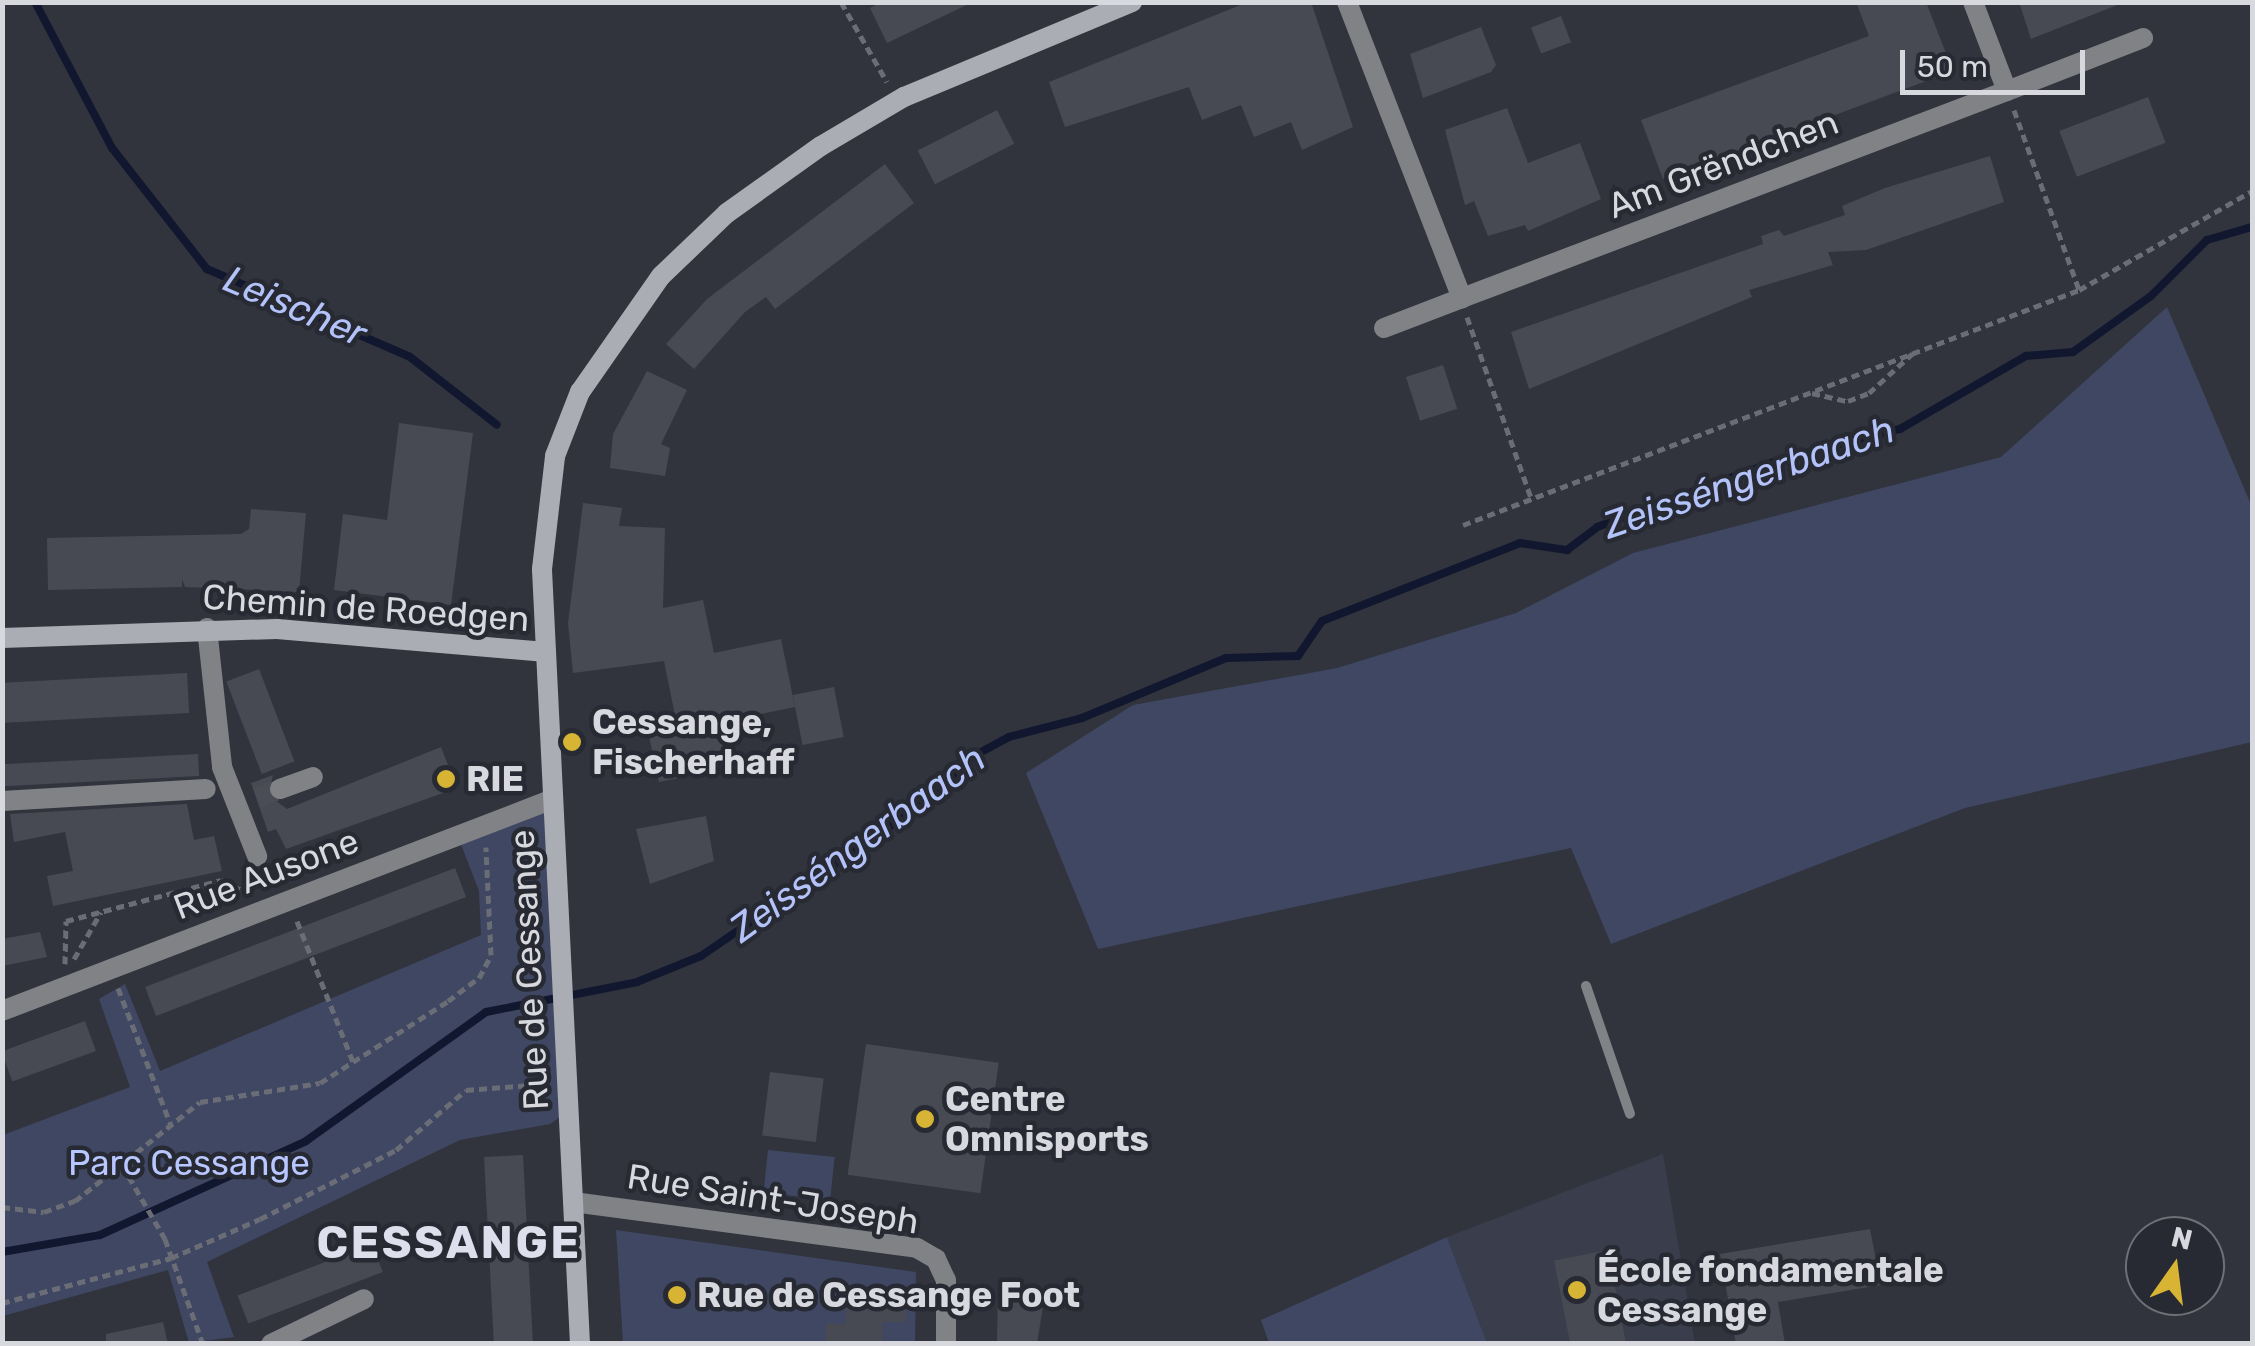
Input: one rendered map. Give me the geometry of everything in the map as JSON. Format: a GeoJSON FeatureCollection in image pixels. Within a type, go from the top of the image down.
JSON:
{"type":"FeatureCollection","features":[{"type":"Feature","properties":{"kind":"main road","name":"Rue de Cessange"},"geometry":{"type":"LineString","coordinates":[[580,1344],[542,542],[554,456],[616,331],[727,213],[898,101],[1132,2]]}},
{"type":"Feature","properties":{"kind":"main road","name":"Chemin de Roedgen"},"geometry":{"type":"LineString","coordinates":[[2,638],[207,628],[546,652]]}},
{"type":"Feature","properties":{"kind":"street"},"geometry":{"type":"LineString","coordinates":[[1347,2],[1462,298]]}},
{"type":"Feature","properties":{"kind":"street"},"geometry":{"type":"LineString","coordinates":[[1973,2],[2006,91]]}},
{"type":"Feature","properties":{"kind":"street","name":"Am Grëndchen"},"geometry":{"type":"LineString","coordinates":[[1384,328],[2143,38]]}},
{"type":"Feature","properties":{"kind":"street"},"geometry":{"type":"LineString","coordinates":[[207,628],[222,767],[248,801],[256,856]]}},
{"type":"Feature","properties":{"kind":"street"},"geometry":{"type":"LineString","coordinates":[[280,790],[312,778]]}},
{"type":"Feature","properties":{"kind":"street"},"geometry":{"type":"LineString","coordinates":[[2,801],[206,789]]}},
{"type":"Feature","properties":{"kind":"street","name":"Rue Ausone"},"geometry":{"type":"LineString","coordinates":[[2,1011],[553,799]]}},
{"type":"Feature","properties":{"kind":"street","name":"Rue Saint-Joseph"},"geometry":{"type":"LineString","coordinates":[[573,1202],[918,1248],[946,1280],[946,1344]]}},
{"type":"Feature","properties":{"kind":"street"},"geometry":{"type":"LineString","coordinates":[[271,1344],[364,1299]]}},
{"type":"Feature","properties":{"kind":"lane"},"geometry":{"type":"LineString","coordinates":[[1586,986],[1630,1114]]}},
{"type":"Feature","properties":{"kind":"path"},"geometry":{"type":"LineString","coordinates":[[841,2],[898,101]]}},
{"type":"Feature","properties":{"kind":"path"},"geometry":{"type":"LineString","coordinates":[[2006,91],[2079,290]]}},
{"type":"Feature","properties":{"kind":"path"},"geometry":{"type":"LineString","coordinates":[[1463,525],[2079,290],[2252,191]]}},
{"type":"Feature","properties":{"kind":"path"},"geometry":{"type":"LineString","coordinates":[[1462,298],[1531,498]]}},
{"type":"Feature","properties":{"kind":"path"},"geometry":{"type":"LineString","coordinates":[[1809,392],[1848,401],[1913,353]]}},
{"type":"Feature","properties":{"kind":"path"},"geometry":{"type":"LineString","coordinates":[[2,1207],[44,1212],[75,1200],[171,1125],[213,1098],[297,1090],[354,1064],[479,978],[492,935],[484,840]]}},
{"type":"Feature","properties":{"kind":"path"},"geometry":{"type":"LineString","coordinates":[[101,912],[69,963],[66,921],[221,880],[248,894]]}},
{"type":"Feature","properties":{"kind":"path"},"geometry":{"type":"LineString","coordinates":[[294,914],[354,1064]]}},
{"type":"Feature","properties":{"kind":"path"},"geometry":{"type":"LineString","coordinates":[[116,984],[171,1125]]}},
{"type":"Feature","properties":{"kind":"path"},"geometry":{"type":"LineString","coordinates":[[2,1304],[172,1258],[368,1167],[466,1090],[544,1084]]}},
{"type":"Feature","properties":{"kind":"path"},"geometry":{"type":"LineString","coordinates":[[121,1164],[165,1239],[203,1344]]}},
{"type":"Feature","properties":{"kind":"shaded area","name":"École fondamentale Cessange"},"geometry":{"type":"Polygon","coordinates":[[[1663,1154],[1695,1343],[1487,1343],[1447,1237],[1663,1154]]]}},
{"type":"Feature","properties":{"kind":"green space"},"geometry":{"type":"Polygon","coordinates":[[[2167,307],[2252,507],[2252,742],[1965,808],[1611,944],[1571,848],[1098,949],[1026,773],[1133,705],[1337,668],[1516,613],[1633,553],[2001,457],[2167,307]]]}},
{"type":"Feature","properties":{"kind":"green space","name":"Parc Cessange"},"geometry":{"type":"Polygon","coordinates":[[[553,799],[568,1111],[550,1124],[460,1140],[207,1262],[234,1337],[189,1343],[168,1270],[3,1316],[3,1135],[130,1087],[99,999],[125,984],[160,1071],[481,935],[479,891],[457,834],[553,799]]]}},
{"type":"Feature","properties":{"kind":"green space"},"geometry":{"type":"Polygon","coordinates":[[[768,1150],[835,1157],[830,1200],[764,1193],[768,1150]]]}},
{"type":"Feature","properties":{"kind":"green space"},"geometry":{"type":"Polygon","coordinates":[[[616,1230],[916,1272],[915,1343],[623,1343],[616,1230]]]}},
{"type":"Feature","properties":{"kind":"green space"},"geometry":{"type":"Polygon","coordinates":[[[1447,1237],[1487,1343],[1269,1343],[1261,1320],[1447,1237]]]}},
{"type":"Feature","properties":{"kind":"building"},"geometry":{"type":"Polygon","coordinates":[[[882,2],[973,2],[887,43],[870,8],[882,2]]]}},
{"type":"Feature","properties":{"kind":"building"},"geometry":{"type":"Polygon","coordinates":[[[1248,2],[1311,2],[1353,127],[1302,150],[1291,122],[1254,137],[1241,105],[1202,120],[1189,87],[1065,127],[1049,82],[1248,2]]]}},
{"type":"Feature","properties":{"kind":"building"},"geometry":{"type":"Polygon","coordinates":[[[1856,2],[1926,2],[1953,71],[1663,179],[1641,120],[1869,36],[1856,2]]]}},
{"type":"Feature","properties":{"kind":"building"},"geometry":{"type":"Polygon","coordinates":[[[2019,2],[2120,2],[2120,4],[2031,39],[2019,2]]]}},
{"type":"Feature","properties":{"kind":"building"},"geometry":{"type":"Polygon","coordinates":[[[1561,16],[1571,42],[1541,54],[1531,27],[1561,16]]]}},
{"type":"Feature","properties":{"kind":"building"},"geometry":{"type":"Polygon","coordinates":[[[1481,27],[1496,65],[1491,72],[1423,98],[1410,54],[1481,27]]]}},
{"type":"Feature","properties":{"kind":"building"},"geometry":{"type":"Polygon","coordinates":[[[2148,97],[2166,143],[2077,177],[2059,131],[2148,97]]]}},
{"type":"Feature","properties":{"kind":"building"},"geometry":{"type":"Polygon","coordinates":[[[1507,108],[1528,163],[1580,143],[1601,199],[1528,231],[1525,225],[1488,236],[1474,201],[1465,205],[1445,130],[1507,108]]]}},
{"type":"Feature","properties":{"kind":"building"},"geometry":{"type":"Polygon","coordinates":[[[997,110],[1014,144],[935,184],[918,150],[997,110]]]}},
{"type":"Feature","properties":{"kind":"building"},"geometry":{"type":"Polygon","coordinates":[[[1990,156],[2004,202],[1866,250],[1828,252],[1833,265],[1749,290],[1752,297],[1529,389],[1511,332],[1763,244],[1761,236],[1779,230],[1784,236],[1845,215],[1842,206],[1885,188],[1990,156]]]}},
{"type":"Feature","properties":{"kind":"building"},"geometry":{"type":"Polygon","coordinates":[[[885,164],[914,203],[775,309],[766,297],[745,312],[694,369],[666,344],[707,299],[885,164]]]}},
{"type":"Feature","properties":{"kind":"building"},"geometry":{"type":"Polygon","coordinates":[[[1443,365],[1457,409],[1420,421],[1406,377],[1443,365]]]}},
{"type":"Feature","properties":{"kind":"building"},"geometry":{"type":"Polygon","coordinates":[[[647,371],[687,390],[661,444],[670,448],[665,476],[610,468],[613,434],[647,371]]]}},
{"type":"Feature","properties":{"kind":"building"},"geometry":{"type":"Polygon","coordinates":[[[399,423],[473,433],[451,605],[334,590],[343,514],[387,520],[399,423]]]}},
{"type":"Feature","properties":{"kind":"building"},"geometry":{"type":"Polygon","coordinates":[[[583,503],[622,508],[619,526],[665,528],[663,608],[703,600],[714,653],[781,639],[795,707],[727,721],[733,749],[716,754],[719,770],[659,782],[649,736],[678,730],[664,661],[573,673],[568,623],[583,503]]]}},
{"type":"Feature","properties":{"kind":"building"},"geometry":{"type":"Polygon","coordinates":[[[251,509],[306,513],[299,592],[185,587],[182,579],[182,587],[48,590],[47,538],[241,534],[249,529],[251,509]]]}},
{"type":"Feature","properties":{"kind":"building"},"geometry":{"type":"Polygon","coordinates":[[[259,669],[294,761],[262,774],[226,682],[259,669]]]}},
{"type":"Feature","properties":{"kind":"building"},"geometry":{"type":"Polygon","coordinates":[[[187,673],[189,713],[4,723],[2,683],[187,673]]]}},
{"type":"Feature","properties":{"kind":"building"},"geometry":{"type":"Polygon","coordinates":[[[834,687],[844,737],[803,745],[793,695],[834,687]]]}},
{"type":"Feature","properties":{"kind":"building"},"geometry":{"type":"Polygon","coordinates":[[[441,747],[457,788],[286,849],[276,829],[268,832],[251,783],[273,775],[268,795],[287,809],[441,747]]]}},
{"type":"Feature","properties":{"kind":"building"},"geometry":{"type":"Polygon","coordinates":[[[198,754],[199,776],[3,786],[2,764],[198,754]]]}},
{"type":"Feature","properties":{"kind":"building"},"geometry":{"type":"Polygon","coordinates":[[[187,804],[194,840],[214,836],[222,871],[53,906],[47,876],[73,871],[65,832],[14,842],[10,814],[187,804]]]}},
{"type":"Feature","properties":{"kind":"building"},"geometry":{"type":"Polygon","coordinates":[[[706,816],[714,861],[650,884],[636,829],[706,816]]]}},
{"type":"Feature","properties":{"kind":"building"},"geometry":{"type":"Polygon","coordinates":[[[455,868],[466,897],[156,1016],[145,987],[455,868]]]}},
{"type":"Feature","properties":{"kind":"building"},"geometry":{"type":"Polygon","coordinates":[[[40,932],[47,957],[2,966],[2,939],[40,932]]]}},
{"type":"Feature","properties":{"kind":"building"},"geometry":{"type":"Polygon","coordinates":[[[85,1021],[96,1051],[12,1082],[2,1051],[85,1021]]]}},
{"type":"Feature","properties":{"kind":"building","name":"Centre Omnisports"},"geometry":{"type":"Polygon","coordinates":[[[866,1044],[999,1063],[980,1193],[848,1175],[866,1044]]]}},
{"type":"Feature","properties":{"kind":"building"},"geometry":{"type":"Polygon","coordinates":[[[770,1072],[824,1079],[816,1142],[762,1136],[770,1072]]]}},
{"type":"Feature","properties":{"kind":"building"},"geometry":{"type":"Polygon","coordinates":[[[523,1155],[533,1344],[494,1344],[484,1157],[523,1155]]]}},
{"type":"Feature","properties":{"kind":"building"},"geometry":{"type":"Polygon","coordinates":[[[1870,1229],[1881,1285],[1778,1302],[1785,1344],[1736,1344],[1720,1254],[1870,1229]]]}},
{"type":"Feature","properties":{"kind":"building"},"geometry":{"type":"Polygon","coordinates":[[[372,1244],[383,1272],[248,1324],[238,1296],[372,1244]]]}},
{"type":"Feature","properties":{"kind":"building"},"geometry":{"type":"Polygon","coordinates":[[[1608,1250],[1626,1344],[1570,1344],[1554,1260],[1608,1250]]]}},
{"type":"Feature","properties":{"kind":"building"},"geometry":{"type":"Polygon","coordinates":[[[998,1286],[1046,1287],[1037,1344],[997,1344],[998,1286]]]}},
{"type":"Feature","properties":{"kind":"building"},"geometry":{"type":"Polygon","coordinates":[[[846,1295],[906,1296],[906,1322],[883,1322],[882,1344],[826,1344],[826,1323],[846,1324],[846,1295]]]}},
{"type":"Feature","properties":{"kind":"building"},"geometry":{"type":"Polygon","coordinates":[[[163,1322],[168,1344],[106,1344],[106,1334],[163,1322]]]}},
{"type":"Feature","properties":{"kind":"waterway","name":"Leischer"},"geometry":{"type":"LineString","coordinates":[[35,2],[112,148],[207,269],[410,357],[497,425]]}},
{"type":"Feature","properties":{"kind":"waterway","name":"Zeisséngerbaach"},"geometry":{"type":"LineString","coordinates":[[2,1252],[100,1235],[306,1141],[486,1012],[637,982],[701,956],[945,789],[959,764],[1009,737],[1082,718],[1226,658],[1298,656],[1322,621],[1520,543],[1567,550],[1597,527],[1776,461],[1900,429],[2026,356],[2073,352],[2151,296],[2207,240],[2252,227]]}},
{"type":"Feature","properties":{"kind":"tunnel"},"geometry":{"type":"LineString","coordinates":[[257,798],[280,789]]}},
{"type":"Feature","properties":{"kind":"place","name":"Cessange, Fischerhaff"},"geometry":{"type":"Point","coordinates":[572,742]}},
{"type":"Feature","properties":{"kind":"place","name":"RIE"},"geometry":{"type":"Point","coordinates":[446,779]}},
{"type":"Feature","properties":{"kind":"place","name":"Centre Omnisports"},"geometry":{"type":"Point","coordinates":[925,1119]}},
{"type":"Feature","properties":{"kind":"place","name":"École fondamentale Cessange"},"geometry":{"type":"Point","coordinates":[1577,1290]}},
{"type":"Feature","properties":{"kind":"place","name":"Rue de Cessange Foot"},"geometry":{"type":"Point","coordinates":[677,1295]}},
{"type":"Feature","properties":{"kind":"district","name":"CESSANGE"},"geometry":{"type":"Point","coordinates":[449,1243]}}]}
